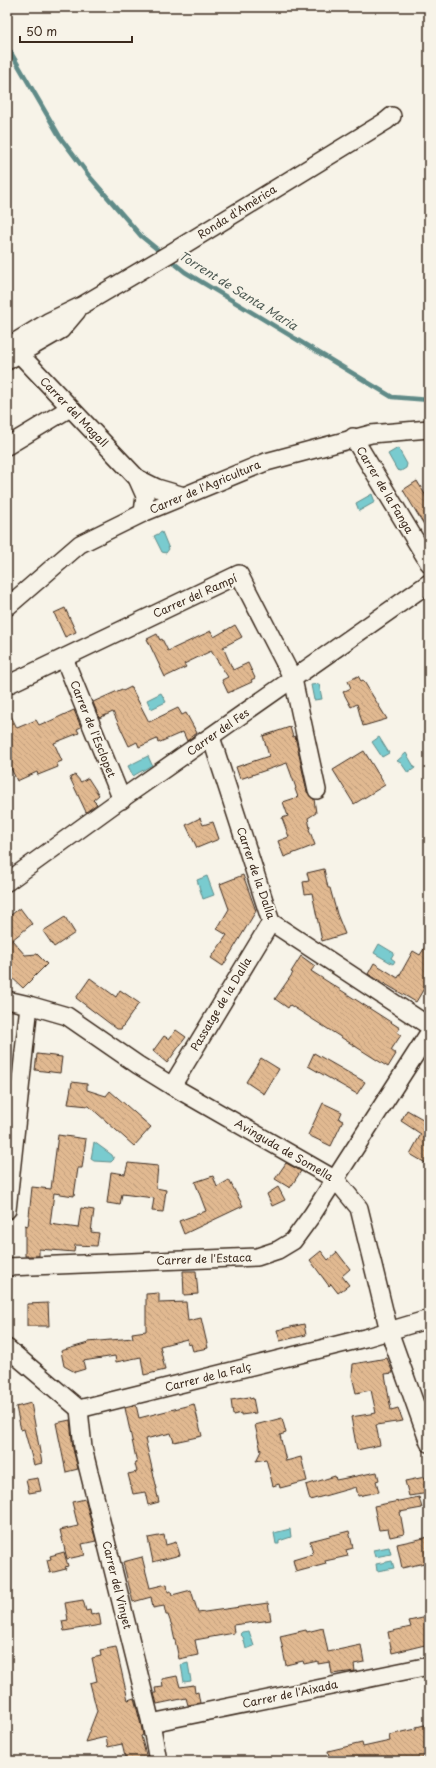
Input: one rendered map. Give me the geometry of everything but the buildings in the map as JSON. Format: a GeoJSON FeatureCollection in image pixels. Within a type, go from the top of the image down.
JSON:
{"type":"FeatureCollection","features":[{"type":"Feature","properties":{"kind":"street","name":"Ronda d'Amèrica"},"geometry":{"type":"LineString","coordinates":[[11,352],[61,330],[81,306],[176,250],[392,116]]}},
{"type":"Feature","properties":{"kind":"street","name":"Carrer del Magall"},"geometry":{"type":"LineString","coordinates":[[11,352],[70,408],[137,478],[157,488],[184,496]]}},
{"type":"Feature","properties":{"kind":"street"},"geometry":{"type":"LineString","coordinates":[[7,446],[70,408]]}},
{"type":"Feature","properties":{"kind":"street","name":"Carrer de l'Agricultura"},"geometry":{"type":"LineString","coordinates":[[9,597],[80,544],[143,513],[266,462],[353,437],[429,429]]}},
{"type":"Feature","properties":{"kind":"street","name":"Carrer de la Fanga"},"geometry":{"type":"LineString","coordinates":[[353,437],[429,563]]}},
{"type":"Feature","properties":{"kind":"street","name":"Carrer del Magall"},"geometry":{"type":"LineString","coordinates":[[137,478],[145,496],[143,513]]}},
{"type":"Feature","properties":{"kind":"street","name":"Carrer del Rampí"},"geometry":{"type":"LineString","coordinates":[[7,685],[239,574],[293,679],[317,790]]}},
{"type":"Feature","properties":{"kind":"street","name":"Carrer del Fes"},"geometry":{"type":"LineString","coordinates":[[7,882],[429,583]]}},
{"type":"Feature","properties":{"kind":"street","name":"Carrer de l'Esclopet"},"geometry":{"type":"LineString","coordinates":[[64,658],[122,800]]}},
{"type":"Feature","properties":{"kind":"street","name":"Carrer de la Dalla"},"geometry":{"type":"LineString","coordinates":[[211,737],[271,922],[429,1026]]}},
{"type":"Feature","properties":{"kind":"street","name":"Passatge de la Dalla"},"geometry":{"type":"LineString","coordinates":[[172,1086],[271,922]]}},
{"type":"Feature","properties":{"kind":"street","name":"Avinguda de Somella"},"geometry":{"type":"LineString","coordinates":[[7,1000],[67,1016],[138,1065],[172,1086],[336,1180],[359,1208],[389,1331],[429,1443]]}},
{"type":"Feature","properties":{"kind":"street"},"geometry":{"type":"LineString","coordinates":[[7,1210],[29,1005]]}},
{"type":"Feature","properties":{"kind":"street","name":"Carrer de l'Estaca"},"geometry":{"type":"LineString","coordinates":[[7,1267],[257,1257],[278,1250],[293,1241],[336,1180],[429,1033]]}},
{"type":"Feature","properties":{"kind":"street","name":"Carrer de la Falç"},"geometry":{"type":"LineString","coordinates":[[79,1409],[389,1331],[429,1319]]}},
{"type":"Feature","properties":{"kind":"street"},"geometry":{"type":"LineString","coordinates":[[7,1348],[79,1409]]}},
{"type":"Feature","properties":{"kind":"street","name":"Carrer del Vinyet"},"geometry":{"type":"LineString","coordinates":[[79,1409],[83,1448],[151,1723],[158,1761]]}},
{"type":"Feature","properties":{"kind":"street","name":"Carrer de l'Aixada"},"geometry":{"type":"LineString","coordinates":[[151,1723],[429,1666]]}},
{"type":"Feature","properties":{"kind":"water"},"geometry":{"type":"Polygon","coordinates":[[[398,448],[407,464],[406,468],[401,471],[397,470],[388,454],[398,448]]]}},
{"type":"Feature","properties":{"kind":"water"},"geometry":{"type":"Polygon","coordinates":[[[372,494],[375,502],[359,511],[356,503],[372,494]]]}},
{"type":"Feature","properties":{"kind":"water"},"geometry":{"type":"Polygon","coordinates":[[[162,532],[169,549],[166,553],[162,552],[154,536],[162,532]]]}},
{"type":"Feature","properties":{"kind":"water"},"geometry":{"type":"Polygon","coordinates":[[[319,684],[322,699],[314,700],[311,685],[319,684]]]}},
{"type":"Feature","properties":{"kind":"water"},"geometry":{"type":"Polygon","coordinates":[[[161,693],[166,702],[151,709],[147,700],[161,693]]]}},
{"type":"Feature","properties":{"kind":"water"},"geometry":{"type":"Polygon","coordinates":[[[379,737],[389,753],[382,757],[372,742],[379,737]]]}},
{"type":"Feature","properties":{"kind":"water"},"geometry":{"type":"Polygon","coordinates":[[[406,753],[415,768],[408,773],[401,763],[397,761],[406,753]]]}},
{"type":"Feature","properties":{"kind":"water"},"geometry":{"type":"Polygon","coordinates":[[[148,756],[152,765],[133,776],[128,766],[148,756]]]}},
{"type":"Feature","properties":{"kind":"water"},"geometry":{"type":"Polygon","coordinates":[[[207,876],[214,895],[203,899],[197,880],[207,876]]]}},
{"type":"Feature","properties":{"kind":"water"},"geometry":{"type":"Polygon","coordinates":[[[379,944],[394,953],[391,958],[395,961],[393,964],[374,953],[379,944]]]}},
{"type":"Feature","properties":{"kind":"water"},"geometry":{"type":"Polygon","coordinates":[[[94,1142],[112,1155],[114,1159],[111,1162],[94,1161],[91,1159],[94,1142]]]}},
{"type":"Feature","properties":{"kind":"water"},"geometry":{"type":"Polygon","coordinates":[[[290,1529],[291,1537],[279,1541],[279,1544],[276,1544],[274,1533],[290,1529]]]}},
{"type":"Feature","properties":{"kind":"water"},"geometry":{"type":"Polygon","coordinates":[[[389,1547],[391,1554],[375,1557],[373,1550],[389,1547]]]}},
{"type":"Feature","properties":{"kind":"water"},"geometry":{"type":"Polygon","coordinates":[[[392,1561],[394,1568],[377,1571],[376,1564],[392,1561]]]}},
{"type":"Feature","properties":{"kind":"water"},"geometry":{"type":"Polygon","coordinates":[[[249,1631],[254,1646],[246,1649],[243,1637],[240,1634],[242,1632],[249,1631]]]}},
{"type":"Feature","properties":{"kind":"water"},"geometry":{"type":"Polygon","coordinates":[[[188,1663],[191,1681],[184,1682],[181,1665],[188,1663]]]}},
{"type":"Feature","properties":{"kind":"waterway","name":"Torrent de Santa Maria"},"geometry":{"type":"LineString","coordinates":[[7,46],[60,137],[90,177],[141,236],[163,254]]}},
{"type":"Feature","properties":{"kind":"waterway","name":"Torrent de Santa Maria"},"geometry":{"type":"LineString","coordinates":[[169,259],[185,272],[392,397],[429,400]]}}]}
